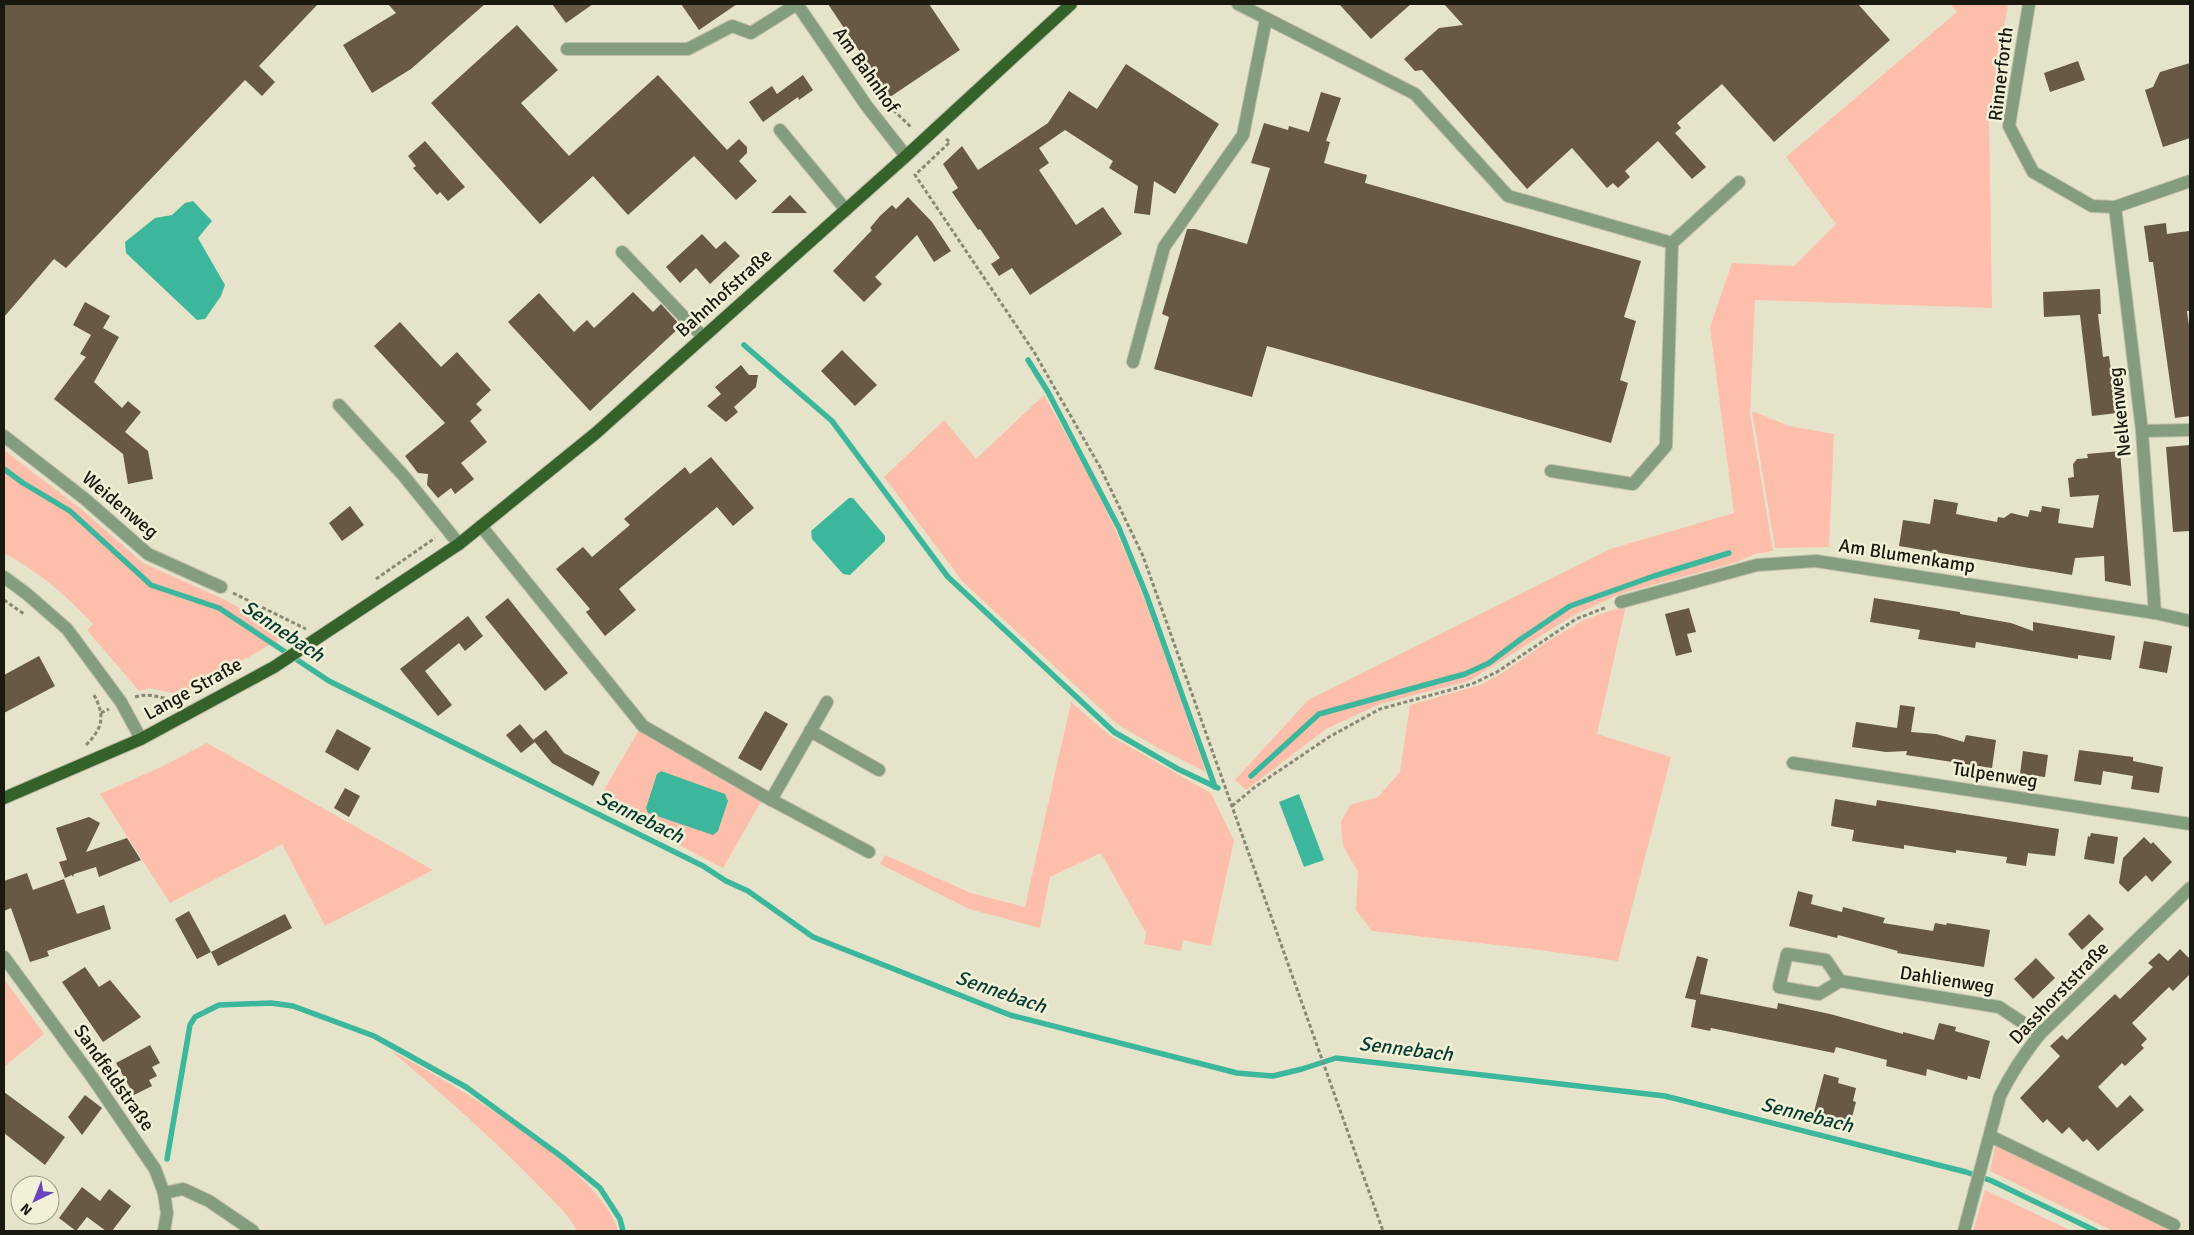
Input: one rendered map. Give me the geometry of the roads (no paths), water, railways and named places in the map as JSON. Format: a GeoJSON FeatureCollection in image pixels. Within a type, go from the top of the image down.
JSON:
{"type":"FeatureCollection","features":[{"type":"Feature","properties":{"kind":"main road","name":"Bahnhofstraße"},"geometry":{"type":"LineString","coordinates":[[388,592],[459,544],[596,433],[906,156],[1071,4]]}},
{"type":"Feature","properties":{"kind":"main road","name":"Lange Straße"},"geometry":{"type":"LineString","coordinates":[[4,798],[142,739],[274,667],[388,592]]}},
{"type":"Feature","properties":{"kind":"street","name":"Am Bahnhof"},"geometry":{"type":"LineString","coordinates":[[797,4],[866,105],[906,156]]}},
{"type":"Feature","properties":{"kind":"street"},"geometry":{"type":"LineString","coordinates":[[567,49],[688,49],[732,26],[751,33],[797,4]]}},
{"type":"Feature","properties":{"kind":"street"},"geometry":{"type":"LineString","coordinates":[[1238,4],[1415,94],[1508,196],[1672,243]]}},
{"type":"Feature","properties":{"kind":"street","name":"Rinnerforth"},"geometry":{"type":"LineString","coordinates":[[2029,4],[2009,126],[2033,172],[2092,206],[2115,207]]}},
{"type":"Feature","properties":{"kind":"street"},"geometry":{"type":"LineString","coordinates":[[1133,362],[1164,247],[1243,135],[1266,19]]}},
{"type":"Feature","properties":{"kind":"street"},"geometry":{"type":"LineString","coordinates":[[780,130],[846,210]]}},
{"type":"Feature","properties":{"kind":"street"},"geometry":{"type":"LineString","coordinates":[[1551,471],[1633,484],[1666,446],[1672,243],[1739,182]]}},
{"type":"Feature","properties":{"kind":"street"},"geometry":{"type":"LineString","coordinates":[[2115,207],[2190,182]]}},
{"type":"Feature","properties":{"kind":"street","name":"Nelkenweg"},"geometry":{"type":"LineString","coordinates":[[2115,207],[2142,431],[2155,613]]}},
{"type":"Feature","properties":{"kind":"street"},"geometry":{"type":"LineString","coordinates":[[622,252],[703,337]]}},
{"type":"Feature","properties":{"kind":"street"},"geometry":{"type":"LineString","coordinates":[[339,405],[403,476],[459,544]]}},
{"type":"Feature","properties":{"kind":"street"},"geometry":{"type":"LineString","coordinates":[[2142,431],[2190,430]]}},
{"type":"Feature","properties":{"kind":"street","name":"Weidenweg"},"geometry":{"type":"LineString","coordinates":[[4,436],[85,499],[148,554],[221,587]]}},
{"type":"Feature","properties":{"kind":"street"},"geometry":{"type":"LineString","coordinates":[[481,526],[643,726],[771,800],[869,852]]}},
{"type":"Feature","properties":{"kind":"street","name":"Am Blumenkamp"},"geometry":{"type":"LineString","coordinates":[[1621,602],[1757,565],[1816,561],[2190,620]]}},
{"type":"Feature","properties":{"kind":"street"},"geometry":{"type":"LineString","coordinates":[[4,577],[27,594],[67,629],[121,702],[142,739]]}},
{"type":"Feature","properties":{"kind":"street"},"geometry":{"type":"LineString","coordinates":[[771,800],[827,702]]}},
{"type":"Feature","properties":{"kind":"street"},"geometry":{"type":"LineString","coordinates":[[810,731],[879,770]]}},
{"type":"Feature","properties":{"kind":"street","name":"Tulpenweg"},"geometry":{"type":"LineString","coordinates":[[1793,763],[2190,824]]}},
{"type":"Feature","properties":{"kind":"street","name":"Dasshorststraße"},"geometry":{"type":"LineString","coordinates":[[1964,1231],[1977,1189],[2000,1096],[2010,1075],[2040,1034],[2190,888]]}},
{"type":"Feature","properties":{"kind":"street"},"geometry":{"type":"LineString","coordinates":[[1786,954],[1826,960],[1840,981],[1819,994],[1779,987],[1786,954]]}},
{"type":"Feature","properties":{"kind":"street","name":"Sandfeldstraße"},"geometry":{"type":"LineString","coordinates":[[4,957],[92,1077],[155,1169],[164,1193],[166,1213],[164,1231]]}},
{"type":"Feature","properties":{"kind":"street","name":"Dahlienweg"},"geometry":{"type":"LineString","coordinates":[[1840,981],[2000,1007],[2040,1034]]}},
{"type":"Feature","properties":{"kind":"street"},"geometry":{"type":"LineString","coordinates":[[1990,1136],[2174,1225]]}},
{"type":"Feature","properties":{"kind":"street"},"geometry":{"type":"LineString","coordinates":[[164,1193],[184,1189],[209,1201],[253,1231]]}},
{"type":"Feature","properties":{"kind":"water"},"geometry":{"type":"Polygon","coordinates":[[[193,201],[212,221],[198,238],[225,285],[221,296],[205,319],[197,320],[126,253],[125,242],[155,218],[172,215],[185,203],[193,201]]]}},
{"type":"Feature","properties":{"kind":"water"},"geometry":{"type":"Polygon","coordinates":[[[849,498],[853,498],[885,536],[885,541],[850,575],[843,574],[812,539],[811,531],[849,498]]]}},
{"type":"Feature","properties":{"kind":"water"},"geometry":{"type":"Polygon","coordinates":[[[661,771],[725,794],[728,801],[718,831],[713,835],[648,813],[646,808],[657,774],[661,771]]]}},
{"type":"Feature","properties":{"kind":"water"},"geometry":{"type":"Polygon","coordinates":[[[1299,794],[1324,860],[1304,867],[1279,802],[1299,794]]]}},
{"type":"Feature","properties":{"kind":"waterway"},"geometry":{"type":"LineString","coordinates":[[744,345],[832,421],[948,577],[1114,732],[1178,769],[1218,788]]}},
{"type":"Feature","properties":{"kind":"waterway"},"geometry":{"type":"LineString","coordinates":[[1028,360],[1048,392],[1119,528],[1146,594],[1215,787]]}},
{"type":"Feature","properties":{"kind":"waterway","name":"Sennebach"},"geometry":{"type":"LineString","coordinates":[[4,469],[23,483],[70,511],[151,585],[219,608],[329,681],[703,866],[726,881],[748,891],[813,937],[1010,1015],[1237,1073],[1273,1076],[1336,1058],[1665,1096],[1966,1172],[1992,1181],[2096,1231]]}},
{"type":"Feature","properties":{"kind":"waterway"},"geometry":{"type":"LineString","coordinates":[[1251,776],[1319,714],[1465,674],[1489,663],[1570,606],[1654,576],[1729,553]]}},
{"type":"Feature","properties":{"kind":"waterway"},"geometry":{"type":"LineString","coordinates":[[167,1159],[190,1025],[195,1017],[219,1005],[271,1003],[293,1006],[374,1036],[466,1087],[562,1157],[600,1188],[620,1219],[623,1231]]}}]}
